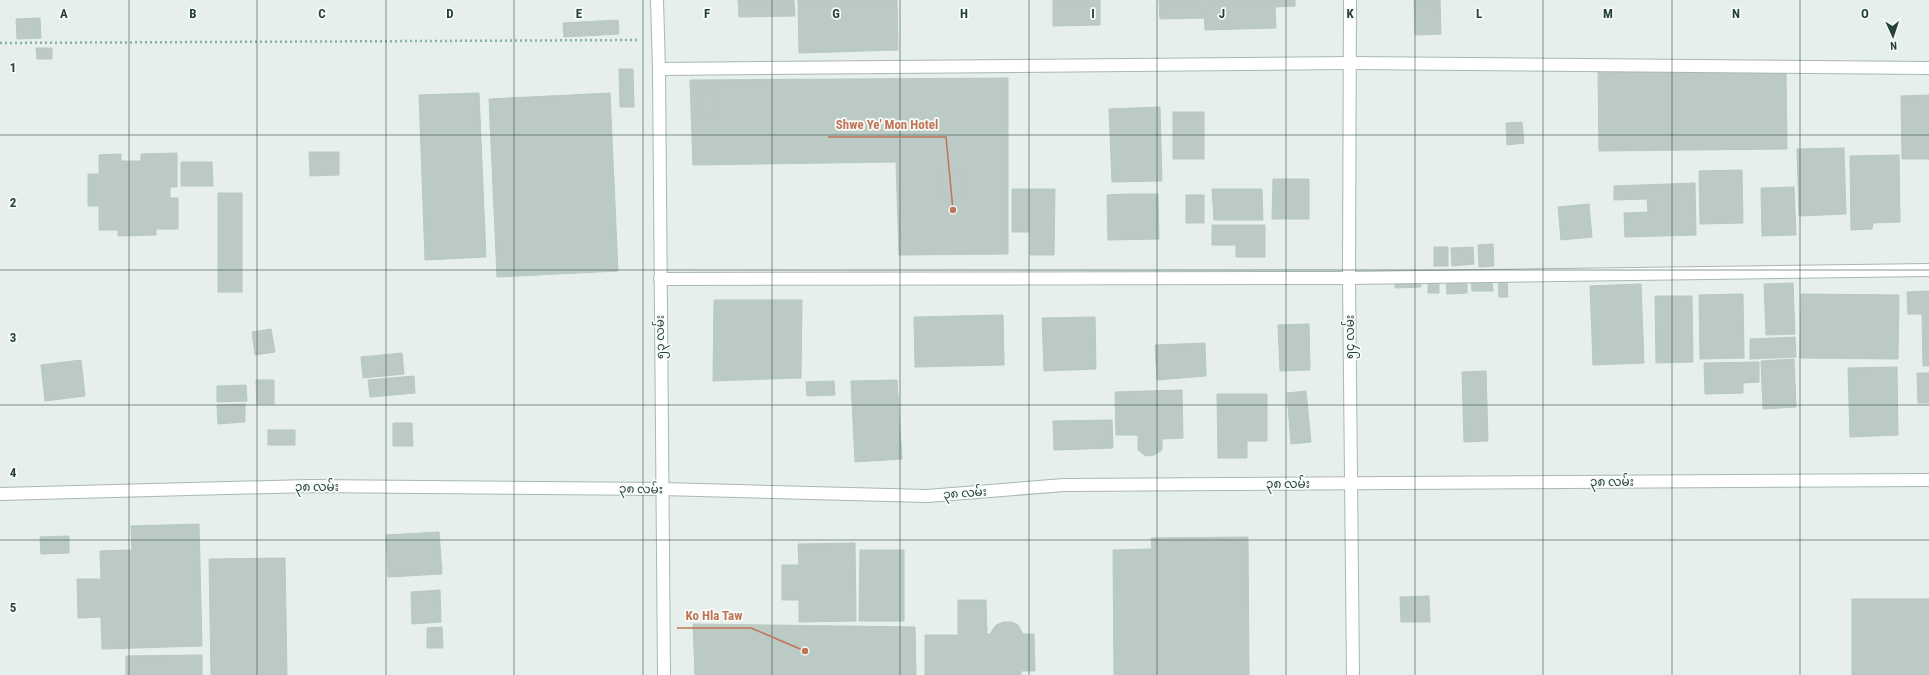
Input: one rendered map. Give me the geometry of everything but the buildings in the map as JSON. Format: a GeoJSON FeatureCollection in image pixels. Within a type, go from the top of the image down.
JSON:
{"type":"FeatureCollection","features":[{"type":"Feature","properties":{"kind":"street","name":"၅၃ လမ်း"},"geometry":{"type":"LineString","coordinates":[[657,0],[659,69],[664,675]]}},
{"type":"Feature","properties":{"kind":"street","name":"၅၄ လမ်း"},"geometry":{"type":"LineString","coordinates":[[1350,0],[1351,63],[1349,278],[1353,675]]}},
{"type":"Feature","properties":{"kind":"street"},"geometry":{"type":"LineString","coordinates":[[659,69],[1351,63],[1929,68]]}},
{"type":"Feature","properties":{"kind":"street"},"geometry":{"type":"LineString","coordinates":[[660,279],[1349,278],[1929,270]]}},
{"type":"Feature","properties":{"kind":"street","name":"၃၈ လမ်း"},"geometry":{"type":"LineString","coordinates":[[0,494],[309,486],[662,489],[928,496],[1064,485],[1929,480]]}},
{"type":"Feature","properties":{"kind":"path"},"geometry":{"type":"LineString","coordinates":[[0,43],[657,40]]}},
{"type":"Feature","properties":{"kind":"place","name":"Shwe Ye' Mon Hotel"},"geometry":{"type":"Point","coordinates":[953,210]}},
{"type":"Feature","properties":{"kind":"place","name":"Ko Hla Taw"},"geometry":{"type":"Point","coordinates":[805,651]}}]}
